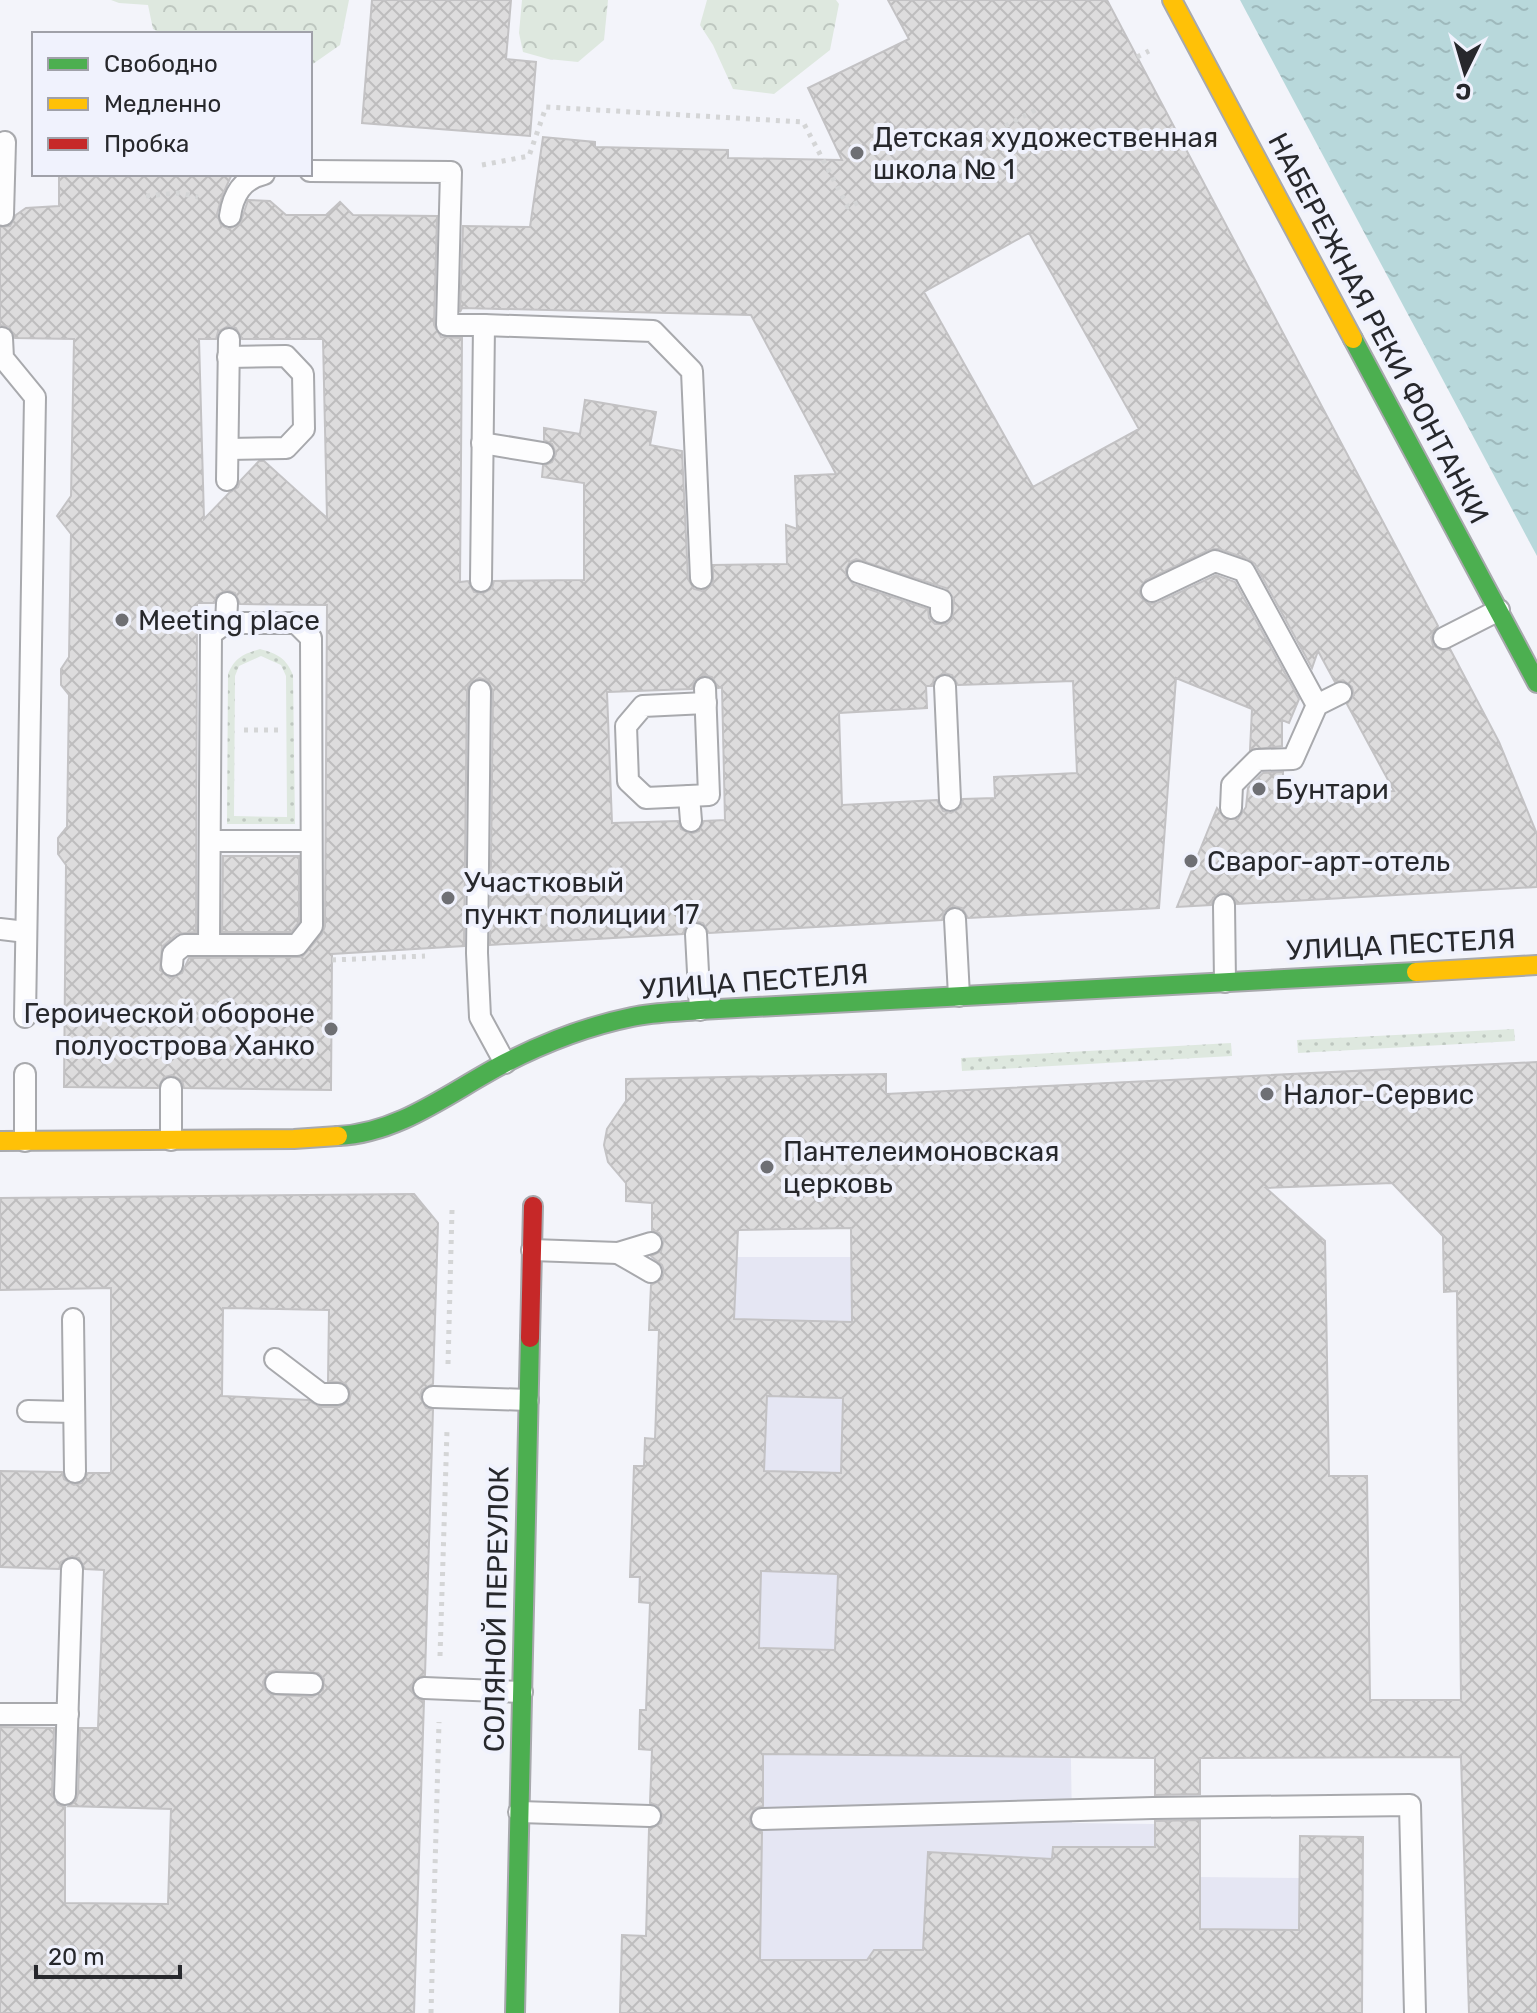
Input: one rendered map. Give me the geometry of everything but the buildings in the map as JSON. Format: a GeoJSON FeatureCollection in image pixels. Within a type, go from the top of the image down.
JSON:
{"type":"FeatureCollection","features":[{"type":"Feature","properties":{"kind":"street","name":"НАБЕРЕЖНАЯ РЕКИ ФОНТАНКИ"},"geometry":{"type":"LineString","coordinates":[[1172,0],[1537,683]]}},
{"type":"Feature","properties":{"kind":"street","name":"УЛИЦА ПЕСТЕЛЯ"},"geometry":{"type":"LineString","coordinates":[[0,1141],[294,1139],[360,1135],[413,1116],[505,1063],[575,1031],[635,1016],[1537,965]]}},
{"type":"Feature","properties":{"kind":"street","name":"СОЛЯНОЙ ПЕРЕУЛОК"},"geometry":{"type":"LineString","coordinates":[[515,2013],[533,1206]]}},
{"type":"Feature","properties":{"kind":"lane"},"geometry":{"type":"LineString","coordinates":[[3,215],[5,142]]}},
{"type":"Feature","properties":{"kind":"lane"},"geometry":{"type":"LineString","coordinates":[[312,171],[451,172],[447,325],[653,331],[692,371],[692,476],[701,578]]}},
{"type":"Feature","properties":{"kind":"lane"},"geometry":{"type":"LineString","coordinates":[[232,206],[252,177],[256,176]]}},
{"type":"Feature","properties":{"kind":"lane"},"geometry":{"type":"LineString","coordinates":[[481,581],[484,325]]}},
{"type":"Feature","properties":{"kind":"lane"},"geometry":{"type":"LineString","coordinates":[[2,338],[3,358],[35,397],[25,1017]]}},
{"type":"Feature","properties":{"kind":"lane"},"geometry":{"type":"LineString","coordinates":[[227,480],[229,348],[286,356],[303,374],[304,429],[286,448],[228,449]]}},
{"type":"Feature","properties":{"kind":"lane"},"geometry":{"type":"LineString","coordinates":[[482,443],[543,453]]}},
{"type":"Feature","properties":{"kind":"lane"},"geometry":{"type":"LineString","coordinates":[[1152,591],[1215,561],[1244,571],[1317,705]]}},
{"type":"Feature","properties":{"kind":"lane"},"geometry":{"type":"LineString","coordinates":[[858,572],[941,600],[941,612]]}},
{"type":"Feature","properties":{"kind":"lane"},"geometry":{"type":"LineString","coordinates":[[1444,638],[1499,610]]}},
{"type":"Feature","properties":{"kind":"lane"},"geometry":{"type":"LineString","coordinates":[[172,965],[173,954],[184,945],[297,945],[312,926],[311,638],[296,623],[226,613],[211,634],[209,944]]}},
{"type":"Feature","properties":{"kind":"lane"},"geometry":{"type":"LineString","coordinates":[[945,686],[950,800]]}},
{"type":"Feature","properties":{"kind":"lane"},"geometry":{"type":"LineString","coordinates":[[480,691],[477,953],[480,1017],[505,1063]]}},
{"type":"Feature","properties":{"kind":"lane"},"geometry":{"type":"LineString","coordinates":[[1231,808],[1232,785],[1257,760],[1293,759],[1317,705],[1341,693]]}},
{"type":"Feature","properties":{"kind":"lane"},"geometry":{"type":"LineString","coordinates":[[706,696],[709,795],[689,796],[646,798],[628,781],[626,726],[643,706],[706,696]]}},
{"type":"Feature","properties":{"kind":"lane"},"geometry":{"type":"LineString","coordinates":[[689,796],[691,821]]}},
{"type":"Feature","properties":{"kind":"lane"},"geometry":{"type":"LineString","coordinates":[[210,841],[311,841]]}},
{"type":"Feature","properties":{"kind":"lane"},"geometry":{"type":"LineString","coordinates":[[1224,905],[1225,982]]}},
{"type":"Feature","properties":{"kind":"lane"},"geometry":{"type":"LineString","coordinates":[[955,919],[959,996]]}},
{"type":"Feature","properties":{"kind":"lane"},"geometry":{"type":"LineString","coordinates":[[0,929],[26,932]]}},
{"type":"Feature","properties":{"kind":"lane"},"geometry":{"type":"LineString","coordinates":[[696,934],[700,1010]]}},
{"type":"Feature","properties":{"kind":"lane"},"geometry":{"type":"LineString","coordinates":[[25,1074],[25,1141]]}},
{"type":"Feature","properties":{"kind":"lane"},"geometry":{"type":"LineString","coordinates":[[171,1088],[171,1140]]}},
{"type":"Feature","properties":{"kind":"lane"},"geometry":{"type":"LineString","coordinates":[[532,1250],[618,1253],[651,1243]]}},
{"type":"Feature","properties":{"kind":"lane"},"geometry":{"type":"LineString","coordinates":[[618,1253],[651,1272]]}},
{"type":"Feature","properties":{"kind":"lane"},"geometry":{"type":"LineString","coordinates":[[73,1319],[75,1472]]}},
{"type":"Feature","properties":{"kind":"lane"},"geometry":{"type":"LineString","coordinates":[[275,1359],[321,1394],[338,1394]]}},
{"type":"Feature","properties":{"kind":"lane"},"geometry":{"type":"LineString","coordinates":[[440,1397],[528,1400]]}},
{"type":"Feature","properties":{"kind":"lane"},"geometry":{"type":"LineString","coordinates":[[28,1411],[74,1412]]}},
{"type":"Feature","properties":{"kind":"lane"},"geometry":{"type":"LineString","coordinates":[[65,1794],[72,1569]]}},
{"type":"Feature","properties":{"kind":"lane"},"geometry":{"type":"LineString","coordinates":[[276,1683],[312,1684]]}},
{"type":"Feature","properties":{"kind":"lane"},"geometry":{"type":"LineString","coordinates":[[432,1688],[522,1692]]}},
{"type":"Feature","properties":{"kind":"lane"},"geometry":{"type":"LineString","coordinates":[[0,1714],[68,1714]]}},
{"type":"Feature","properties":{"kind":"lane"},"geometry":{"type":"LineString","coordinates":[[762,1819],[1153,1808],[1410,1805],[1415,2013]]}},
{"type":"Feature","properties":{"kind":"lane"},"geometry":{"type":"LineString","coordinates":[[519,1812],[650,1816]]}},
{"type":"Feature","properties":{"kind":"path"},"geometry":{"type":"LineString","coordinates":[[451,172],[529,156],[546,107],[803,122],[848,207],[861,201]]}},
{"type":"Feature","properties":{"kind":"path"},"geometry":{"type":"LineString","coordinates":[[970,145],[1039,108]]}},
{"type":"Feature","properties":{"kind":"path"},"geometry":{"type":"LineString","coordinates":[[146,196],[178,193],[232,206]]}},
{"type":"Feature","properties":{"kind":"path"},"geometry":{"type":"LineString","coordinates":[[210,730],[311,730]]}},
{"type":"Feature","properties":{"kind":"path"},"geometry":{"type":"LineString","coordinates":[[332,960],[425,956]]}},
{"type":"Feature","properties":{"kind":"path"},"geometry":{"type":"LineString","coordinates":[[431,2013],[432,1688],[440,1397],[452,1210]]}},
{"type":"Feature","properties":{"kind":"shaded area"},"geometry":{"type":"Polygon","coordinates":[[[651,1257],[852,1257],[1070,1701],[1072,1823],[1155,1824],[1154,1884],[1199,1877],[1300,1878],[1299,2005],[620,2013],[622,1935],[646,1935],[652,1750],[639,1749],[640,1710],[646,1710],[650,1604],[639,1602],[634,1466],[644,1466],[645,1438],[655,1438],[659,1331],[649,1330],[651,1257]]]}},
{"type":"Feature","properties":{"kind":"green space"},"geometry":{"type":"Polygon","coordinates":[[[111,0],[349,0],[340,45],[312,65],[312,32],[158,32],[153,29],[148,5],[111,0]]]}},
{"type":"Feature","properties":{"kind":"green space"},"geometry":{"type":"Polygon","coordinates":[[[522,0],[608,0],[604,40],[578,62],[548,59],[523,52],[519,33],[522,0]]]}},
{"type":"Feature","properties":{"kind":"green space"},"geometry":{"type":"Polygon","coordinates":[[[707,0],[836,0],[839,4],[830,50],[774,94],[733,89],[700,25],[707,0]]]}},
{"type":"Feature","properties":{"kind":"green space"},"geometry":{"type":"Polygon","coordinates":[[[260,649],[281,658],[293,675],[295,824],[227,824],[228,674],[237,660],[260,649]],[[261,656],[239,666],[235,676],[234,816],[287,817],[286,676],[281,665],[261,656]]]}},
{"type":"Feature","properties":{"kind":"green space"},"geometry":{"type":"Polygon","coordinates":[[[1514,1029],[1515,1041],[1298,1053],[1297,1040],[1514,1029]]]}},
{"type":"Feature","properties":{"kind":"green space"},"geometry":{"type":"Polygon","coordinates":[[[1231,1043],[1232,1056],[962,1071],[961,1058],[1231,1043]]]}},
{"type":"Feature","properties":{"kind":"water"},"geometry":{"type":"Polygon","coordinates":[[[1240,0],[1537,0],[1537,556],[1240,0]]]}},
{"type":"Feature","properties":{"kind":"traffic: fast"},"geometry":{"type":"LineString","coordinates":[[1353,339],[1537,683]]}},
{"type":"Feature","properties":{"kind":"traffic: fast"},"geometry":{"type":"LineString","coordinates":[[338,1136],[361,1133],[404,1119],[536,1048],[583,1030],[640,1015],[1416,972]]}},
{"type":"Feature","properties":{"kind":"traffic: fast"},"geometry":{"type":"LineString","coordinates":[[515,2013],[530,1338]]}},
{"type":"Feature","properties":{"kind":"traffic: slow"},"geometry":{"type":"LineString","coordinates":[[1172,0],[1353,339]]}},
{"type":"Feature","properties":{"kind":"traffic: slow"},"geometry":{"type":"LineString","coordinates":[[1416,972],[1537,965]]}},
{"type":"Feature","properties":{"kind":"traffic: slow"},"geometry":{"type":"LineString","coordinates":[[0,1141],[338,1136]]}},
{"type":"Feature","properties":{"kind":"traffic: jam"},"geometry":{"type":"LineString","coordinates":[[530,1338],[533,1206]]}},
{"type":"Feature","properties":{"kind":"place","name":"Детская художественная школа № 1"},"geometry":{"type":"Point","coordinates":[857,153]}},
{"type":"Feature","properties":{"kind":"place","name":"Meeting place"},"geometry":{"type":"Point","coordinates":[122,620]}},
{"type":"Feature","properties":{"kind":"place","name":"Бунтари"},"geometry":{"type":"Point","coordinates":[1259,789]}},
{"type":"Feature","properties":{"kind":"place","name":"Сварог-арт-отель"},"geometry":{"type":"Point","coordinates":[1191,861]}},
{"type":"Feature","properties":{"kind":"place","name":"Участковый пункт полиции 17"},"geometry":{"type":"Point","coordinates":[448,898]}},
{"type":"Feature","properties":{"kind":"place","name":"Героической обороне полуострова Ханко"},"geometry":{"type":"Point","coordinates":[331,1029]}},
{"type":"Feature","properties":{"kind":"place","name":"Налог-Сервис"},"geometry":{"type":"Point","coordinates":[1267,1094]}},
{"type":"Feature","properties":{"kind":"place","name":"Пантелеимоновская церковь"},"geometry":{"type":"Point","coordinates":[767,1167]}}]}
